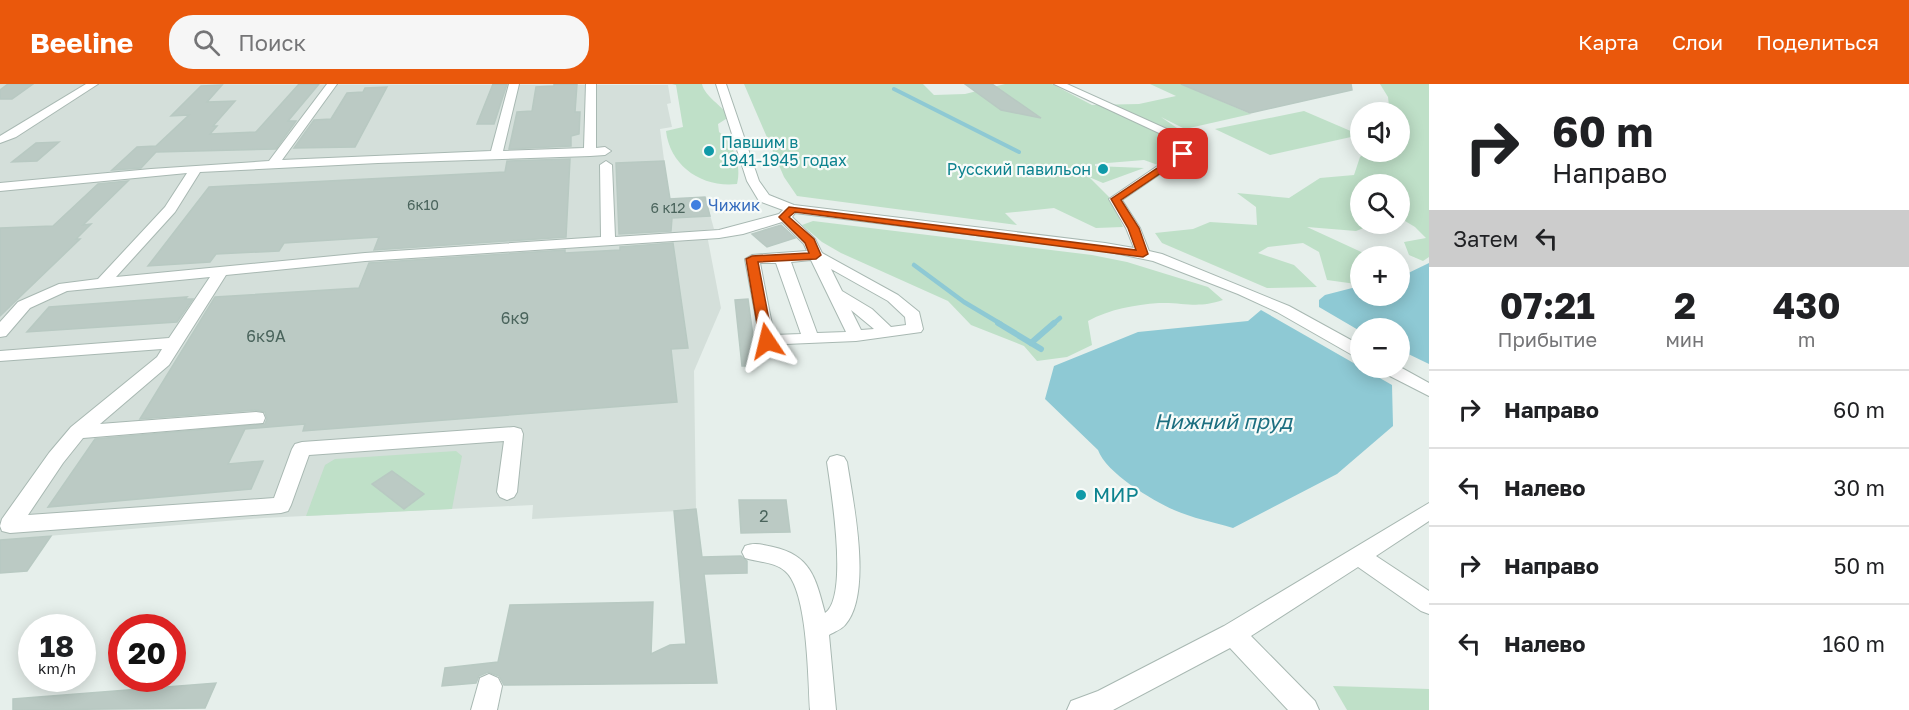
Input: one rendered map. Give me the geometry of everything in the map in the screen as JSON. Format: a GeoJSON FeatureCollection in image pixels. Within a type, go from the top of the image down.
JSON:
{"type":"FeatureCollection","features":[{"type":"Feature","properties":{"kind":"street"},"geometry":{"type":"LineString","coordinates":[[0,140],[12,135],[93,84]]}},
{"type":"Feature","properties":{"kind":"street"},"geometry":{"type":"LineString","coordinates":[[273,164],[332,84]]}},
{"type":"Feature","properties":{"kind":"street"},"geometry":{"type":"LineString","coordinates":[[496,155],[514,84]]}},
{"type":"Feature","properties":{"kind":"street"},"geometry":{"type":"LineString","coordinates":[[590,152],[591,84]]}},
{"type":"Feature","properties":{"kind":"street"},"geometry":{"type":"LineString","coordinates":[[722,84],[759,194],[788,213],[810,242],[832,292],[856,336]]}},
{"type":"Feature","properties":{"kind":"street"},"geometry":{"type":"LineString","coordinates":[[1059,84],[1176,137],[1192,148],[1116,199],[1133,228],[1143,254]]}},
{"type":"Feature","properties":{"kind":"street"},"geometry":{"type":"LineString","coordinates":[[0,187],[92,176],[273,164],[590,152],[605,158],[608,242]]}},
{"type":"Feature","properties":{"kind":"street"},"geometry":{"type":"LineString","coordinates":[[103,283],[170,209],[195,170]]}},
{"type":"Feature","properties":{"kind":"street"},"geometry":{"type":"LineString","coordinates":[[0,332],[24,305],[64,287],[364,256],[728,233],[788,213],[1143,254],[1185,266],[1243,291],[1283,309],[1350,346]]}},
{"type":"Feature","properties":{"kind":"street"},"geometry":{"type":"LineString","coordinates":[[816,255],[893,298],[913,315],[915,329],[856,336],[767,341],[752,259],[782,258],[816,255]]}},
{"type":"Feature","properties":{"kind":"street"},"geometry":{"type":"LineString","coordinates":[[782,258],[811,339]]}},
{"type":"Feature","properties":{"kind":"street"},"geometry":{"type":"LineString","coordinates":[[222,270],[175,343],[153,371],[78,432],[56,458],[10,525],[281,505],[302,449],[514,434],[507,492]]}},
{"type":"Feature","properties":{"kind":"street"},"geometry":{"type":"LineString","coordinates":[[832,292],[866,312],[887,333]]}},
{"type":"Feature","properties":{"kind":"street"},"geometry":{"type":"LineString","coordinates":[[0,356],[175,343]]}},
{"type":"Feature","properties":{"kind":"street"},"geometry":{"type":"LineString","coordinates":[[1407,378],[1429,390]]}},
{"type":"Feature","properties":{"kind":"street"},"geometry":{"type":"LineString","coordinates":[[78,432],[256,418]]}},
{"type":"Feature","properties":{"kind":"street"},"geometry":{"type":"LineString","coordinates":[[816,629],[838,617],[848,592],[846,536],[837,462]]}},
{"type":"Feature","properties":{"kind":"street"},"geometry":{"type":"LineString","coordinates":[[1080,710],[1105,701],[1233,634],[1429,512]]}},
{"type":"Feature","properties":{"kind":"street"},"geometry":{"type":"LineString","coordinates":[[753,552],[778,557],[793,564],[800,572],[816,629],[823,710]]}},
{"type":"Feature","properties":{"kind":"street"},"geometry":{"type":"LineString","coordinates":[[1359,556],[1429,604]]}},
{"type":"Feature","properties":{"kind":"street"},"geometry":{"type":"LineString","coordinates":[[1233,634],[1306,710]]}},
{"type":"Feature","properties":{"kind":"shaded area"},"geometry":{"type":"Polygon","coordinates":[[[0,84],[668,85],[671,103],[667,104],[672,127],[660,129],[669,198],[705,197],[714,229],[706,230],[721,308],[694,371],[696,510],[532,519],[533,505],[263,518],[0,540],[0,84]]]}},
{"type":"Feature","properties":{"kind":"green space"},"geometry":{"type":"Polygon","coordinates":[[[672,84],[702,84],[706,93],[729,117],[718,124],[719,132],[729,142],[736,156],[737,184],[724,184],[700,178],[690,172],[674,155],[666,131],[683,127],[676,85],[672,84]]]}},
{"type":"Feature","properties":{"kind":"green space"},"geometry":{"type":"Polygon","coordinates":[[[744,84],[923,84],[934,95],[965,94],[1005,84],[1052,84],[1092,105],[1139,104],[1176,96],[1150,84],[1181,84],[1251,114],[1185,129],[1161,117],[1196,141],[1158,165],[1144,160],[1095,164],[1095,166],[1144,168],[1103,183],[1089,177],[1111,199],[1123,227],[1096,228],[1054,208],[1005,213],[1017,225],[797,196],[784,177],[744,84]]]}},
{"type":"Feature","properties":{"kind":"green space"},"geometry":{"type":"Polygon","coordinates":[[[1380,84],[1429,84],[1429,257],[1423,261],[1410,255],[1410,246],[1406,246],[1404,242],[1426,238],[1410,224],[1410,174],[1354,174],[1358,162],[1410,162],[1410,102],[1389,102],[1380,84]]]}},
{"type":"Feature","properties":{"kind":"green space"},"geometry":{"type":"Polygon","coordinates":[[[1304,111],[1350,131],[1350,137],[1270,155],[1215,129],[1304,111]]]}},
{"type":"Feature","properties":{"kind":"green space"},"geometry":{"type":"Polygon","coordinates":[[[1350,175],[1350,231],[1307,227],[1350,247],[1350,283],[1327,280],[1319,252],[1303,243],[1268,247],[1258,253],[1294,265],[1317,287],[1267,288],[1162,243],[1155,233],[1193,229],[1210,222],[1257,225],[1256,207],[1237,193],[1289,198],[1320,178],[1350,175]]]}},
{"type":"Feature","properties":{"kind":"green space"},"geometry":{"type":"Polygon","coordinates":[[[813,221],[1092,255],[1127,262],[1208,287],[1223,300],[1198,305],[1150,304],[1114,311],[1088,321],[1092,345],[1067,357],[1037,361],[1024,346],[971,325],[948,301],[841,253],[822,242],[802,225],[813,221]]]}},
{"type":"Feature","properties":{"kind":"green space"},"geometry":{"type":"Polygon","coordinates":[[[456,451],[462,456],[452,509],[306,516],[325,465],[335,459],[456,451]]]}},
{"type":"Feature","properties":{"kind":"green space"},"geometry":{"type":"Polygon","coordinates":[[[1333,686],[1429,689],[1429,710],[1347,710],[1333,686]]]}},
{"type":"Feature","properties":{"kind":"water"},"geometry":{"type":"Polygon","coordinates":[[[1429,263],[1429,364],[1410,355],[1410,318],[1350,318],[1350,325],[1319,307],[1319,300],[1325,295],[1350,289],[1350,306],[1410,306],[1410,272],[1429,263]]]}},
{"type":"Feature","properties":{"kind":"water","name":"Нижний пруд"},"geometry":{"type":"Polygon","coordinates":[[[1261,310],[1350,361],[1350,378],[1380,378],[1392,385],[1393,426],[1337,474],[1233,528],[1174,510],[1131,485],[1110,468],[1098,450],[1045,399],[1054,366],[1138,332],[1248,321],[1261,310]]]}},
{"type":"Feature","properties":{"kind":"building"},"geometry":{"type":"Polygon","coordinates":[[[8,84],[33,84],[12,99],[0,99],[0,90],[8,84]]]}},
{"type":"Feature","properties":{"kind":"building"},"geometry":{"type":"Polygon","coordinates":[[[299,84],[319,84],[288,121],[296,121],[276,149],[156,152],[141,168],[112,170],[137,147],[156,146],[189,115],[171,116],[201,86],[222,85],[207,102],[235,101],[213,126],[217,126],[210,134],[256,132],[299,84]]]}},
{"type":"Feature","properties":{"kind":"building"},"geometry":{"type":"Polygon","coordinates":[[[493,84],[507,84],[494,124],[477,124],[493,84]]]}},
{"type":"Feature","properties":{"kind":"building"},"geometry":{"type":"Polygon","coordinates":[[[554,84],[577,84],[575,112],[580,112],[579,134],[571,136],[571,146],[509,149],[517,112],[532,111],[536,87],[554,86],[554,84]]]}},
{"type":"Feature","properties":{"kind":"building"},"geometry":{"type":"Polygon","coordinates":[[[965,84],[992,84],[1041,118],[1001,110],[965,84]]]}},
{"type":"Feature","properties":{"kind":"building"},"geometry":{"type":"Polygon","coordinates":[[[1181,84],[1351,84],[1352,90],[1250,113],[1181,84]]]}},
{"type":"Feature","properties":{"kind":"building"},"geometry":{"type":"Polygon","coordinates":[[[387,87],[355,147],[294,148],[314,120],[331,119],[347,93],[363,92],[365,88],[387,87]]]}},
{"type":"Feature","properties":{"kind":"building"},"geometry":{"type":"Polygon","coordinates":[[[59,142],[37,161],[12,162],[36,143],[59,142]]]}},
{"type":"Feature","properties":{"kind":"building"},"geometry":{"type":"Polygon","coordinates":[[[570,159],[566,237],[374,250],[379,237],[284,243],[279,251],[216,254],[210,262],[148,266],[209,187],[505,172],[507,161],[570,159]]]}},
{"type":"Feature","properties":{"kind":"building"},"geometry":{"type":"Polygon","coordinates":[[[664,161],[670,199],[705,197],[710,216],[672,218],[671,231],[619,234],[616,163],[664,161]]]}},
{"type":"Feature","properties":{"kind":"building"},"geometry":{"type":"Polygon","coordinates":[[[128,181],[83,225],[91,224],[76,239],[80,239],[0,316],[0,228],[53,226],[98,184],[128,181]]]}},
{"type":"Feature","properties":{"kind":"building"},"geometry":{"type":"Polygon","coordinates":[[[781,225],[795,238],[767,247],[752,234],[781,225]]]}},
{"type":"Feature","properties":{"kind":"building"},"geometry":{"type":"Polygon","coordinates":[[[673,243],[688,348],[671,349],[677,402],[303,431],[305,424],[245,429],[228,464],[263,461],[251,489],[48,507],[95,439],[265,424],[267,419],[265,412],[256,410],[140,419],[215,297],[359,288],[369,263],[565,250],[565,253],[620,250],[620,247],[673,243]]]}},
{"type":"Feature","properties":{"kind":"building"},"geometry":{"type":"Polygon","coordinates":[[[187,297],[185,299],[193,299],[177,322],[27,332],[49,307],[187,297]]]}},
{"type":"Feature","properties":{"kind":"building"},"geometry":{"type":"Polygon","coordinates":[[[748,299],[757,366],[742,366],[735,300],[748,299]]]}},
{"type":"Feature","properties":{"kind":"building"},"geometry":{"type":"Polygon","coordinates":[[[392,471],[424,494],[404,509],[372,484],[392,471]]]}},
{"type":"Feature","properties":{"kind":"building"},"geometry":{"type":"Polygon","coordinates":[[[739,500],[786,500],[790,532],[741,533],[739,500]]]}},
{"type":"Feature","properties":{"kind":"building"},"geometry":{"type":"Polygon","coordinates":[[[696,509],[702,557],[741,556],[747,561],[747,573],[704,574],[717,683],[504,685],[499,676],[488,672],[479,676],[476,683],[442,686],[445,668],[498,662],[510,605],[653,602],[651,654],[670,645],[686,644],[674,511],[696,509]]]}},
{"type":"Feature","properties":{"kind":"building"},"geometry":{"type":"Polygon","coordinates":[[[51,536],[27,571],[0,573],[0,540],[51,536]]]}},
{"type":"Feature","properties":{"kind":"building"},"geometry":{"type":"Polygon","coordinates":[[[216,683],[205,708],[13,710],[13,699],[108,692],[186,692],[186,685],[216,683]]]}},
{"type":"Feature","properties":{"kind":"waterway"},"geometry":{"type":"LineString","coordinates":[[894,89],[1019,152]]}},
{"type":"Feature","properties":{"kind":"waterway"},"geometry":{"type":"LineString","coordinates":[[914,265],[964,302],[1001,324]]}},
{"type":"Feature","properties":{"kind":"waterway"},"geometry":{"type":"LineString","coordinates":[[1053,324],[1060,318]]}},
{"type":"Feature","properties":{"kind":"waterway"},"geometry":{"type":"LineString","coordinates":[[998,323],[1031,343]]}},
{"type":"Feature","properties":{"kind":"waterway"},"geometry":{"type":"LineString","coordinates":[[1031,343],[1054,323]]}},
{"type":"Feature","properties":{"kind":"waterway"},"geometry":{"type":"LineString","coordinates":[[1031,343],[1041,349]]}},
{"type":"Feature","properties":{"kind":"place","name":"Павшим в 1941-1945 годах"},"geometry":{"type":"Point","coordinates":[709,151]}},
{"type":"Feature","properties":{"kind":"place","name":"Русский павильон"},"geometry":{"type":"Point","coordinates":[1103,169]}},
{"type":"Feature","properties":{"kind":"place","name":"Чижик"},"geometry":{"type":"Point","coordinates":[696,205]}},
{"type":"Feature","properties":{"kind":"place","name":"МИР"},"geometry":{"type":"Point","coordinates":[1081,495]}},
{"type":"Feature","properties":{"kind":"route"},"geometry":{"type":"LineString","coordinates":[[767,341],[752,259],[816,255],[810,242],[784,217],[792,209],[1105,247],[1143,254],[1133,228],[1116,199],[1183,154]]}}]}
